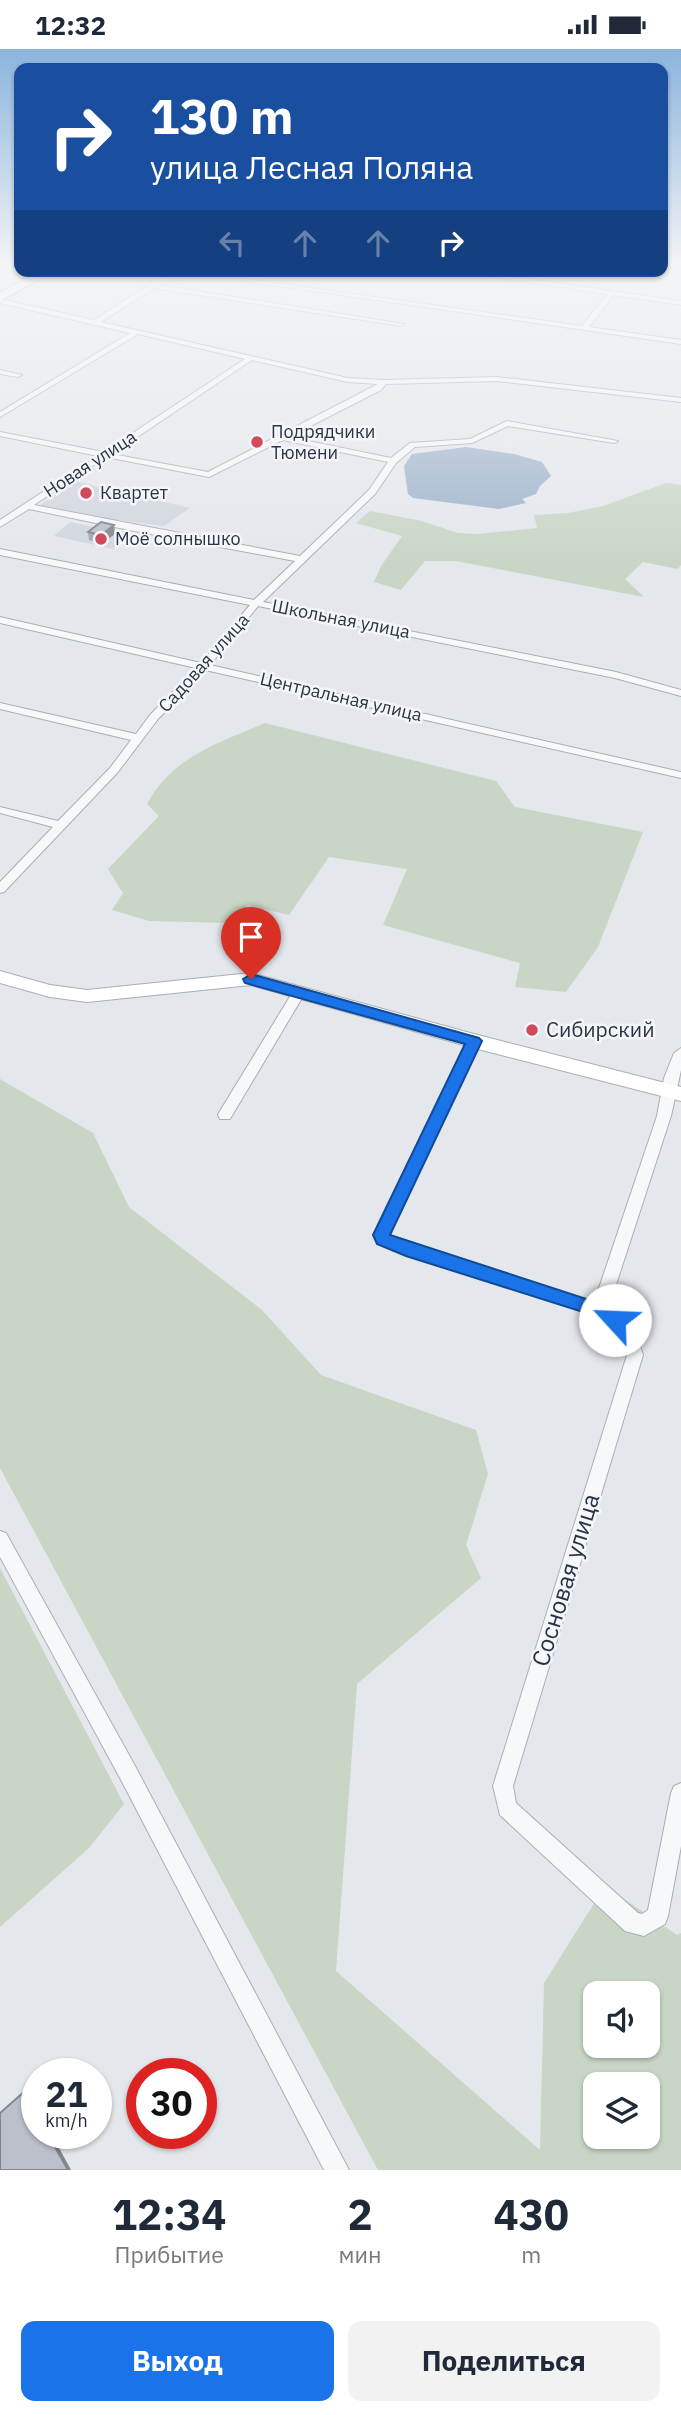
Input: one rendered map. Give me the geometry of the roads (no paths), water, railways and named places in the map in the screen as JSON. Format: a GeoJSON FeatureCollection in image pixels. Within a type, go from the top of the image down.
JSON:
{"type":"FeatureCollection","features":[{"type":"Feature","properties":{"kind":"street"},"geometry":{"type":"LineString","coordinates":[[0,415],[84,364]]}},
{"type":"Feature","properties":{"kind":"street","name":"Новая улица"},"geometry":{"type":"LineString","coordinates":[[0,524],[243,364]]}},
{"type":"Feature","properties":{"kind":"street"},"geometry":{"type":"LineString","coordinates":[[274,364],[348,380],[497,380],[681,400]]}},
{"type":"Feature","properties":{"kind":"street"},"geometry":{"type":"LineString","coordinates":[[0,372],[18,375]]}},
{"type":"Feature","properties":{"kind":"street"},"geometry":{"type":"LineString","coordinates":[[0,434],[209,475],[284,438],[378,388],[384,382]]}},
{"type":"Feature","properties":{"kind":"street"},"geometry":{"type":"LineString","coordinates":[[284,438],[393,461],[413,445],[472,441],[507,423],[614,441]]}},
{"type":"Feature","properties":{"kind":"street","name":"Садовая улица"},"geometry":{"type":"LineString","coordinates":[[0,889],[114,770],[155,717],[204,665],[257,602],[372,492],[393,461]]}},
{"type":"Feature","properties":{"kind":"street"},"geometry":{"type":"LineString","coordinates":[[26,506],[104,525],[151,530],[301,559]]}},
{"type":"Feature","properties":{"kind":"street","name":"Школьная улица"},"geometry":{"type":"LineString","coordinates":[[0,552],[616,675],[681,694]]}},
{"type":"Feature","properties":{"kind":"street","name":"Центральная улица"},"geometry":{"type":"LineString","coordinates":[[0,620],[681,775]]}},
{"type":"Feature","properties":{"kind":"street"},"geometry":{"type":"LineString","coordinates":[[0,706],[138,739]]}},
{"type":"Feature","properties":{"kind":"street"},"geometry":{"type":"LineString","coordinates":[[0,810],[59,825]]}},
{"type":"Feature","properties":{"kind":"street"},"geometry":{"type":"LineString","coordinates":[[0,977],[75,995],[99,996],[251,979],[675,1093]]}},
{"type":"Feature","properties":{"kind":"street"},"geometry":{"type":"LineString","coordinates":[[225,1115],[299,993]]}},
{"type":"Feature","properties":{"kind":"street"},"geometry":{"type":"LineString","coordinates":[[474,1041],[381,1235],[383,1239],[406,1249],[608,1313],[605,1294],[664,1116],[675,1093],[681,1053]]}},
{"type":"Feature","properties":{"kind":"street","name":"Сосновая улица"},"geometry":{"type":"LineString","coordinates":[[608,1313],[628,1333],[635,1355],[503,1786],[503,1798],[507,1808],[633,1923],[644,1925],[657,1916],[681,1793]]}},
{"type":"Feature","properties":{"kind":"street"},"geometry":{"type":"LineString","coordinates":[[0,1539],[127,1771],[337,2170]]}},
{"type":"Feature","properties":{"kind":"water"},"geometry":{"type":"Polygon","coordinates":[[[466,447],[514,454],[542,462],[551,476],[536,494],[522,499],[526,503],[499,509],[413,498],[408,494],[404,466],[412,454],[466,447]]]}},
{"type":"Feature","properties":{"kind":"place","name":"Подрядчики Тюмени"},"geometry":{"type":"Point","coordinates":[257,442]}},
{"type":"Feature","properties":{"kind":"place","name":"Квартет"},"geometry":{"type":"Point","coordinates":[86,493]}},
{"type":"Feature","properties":{"kind":"place","name":"Моё солнышко"},"geometry":{"type":"Point","coordinates":[101,539]}},
{"type":"Feature","properties":{"kind":"place","name":"Сибирский"},"geometry":{"type":"Point","coordinates":[532,1030]}}]}
